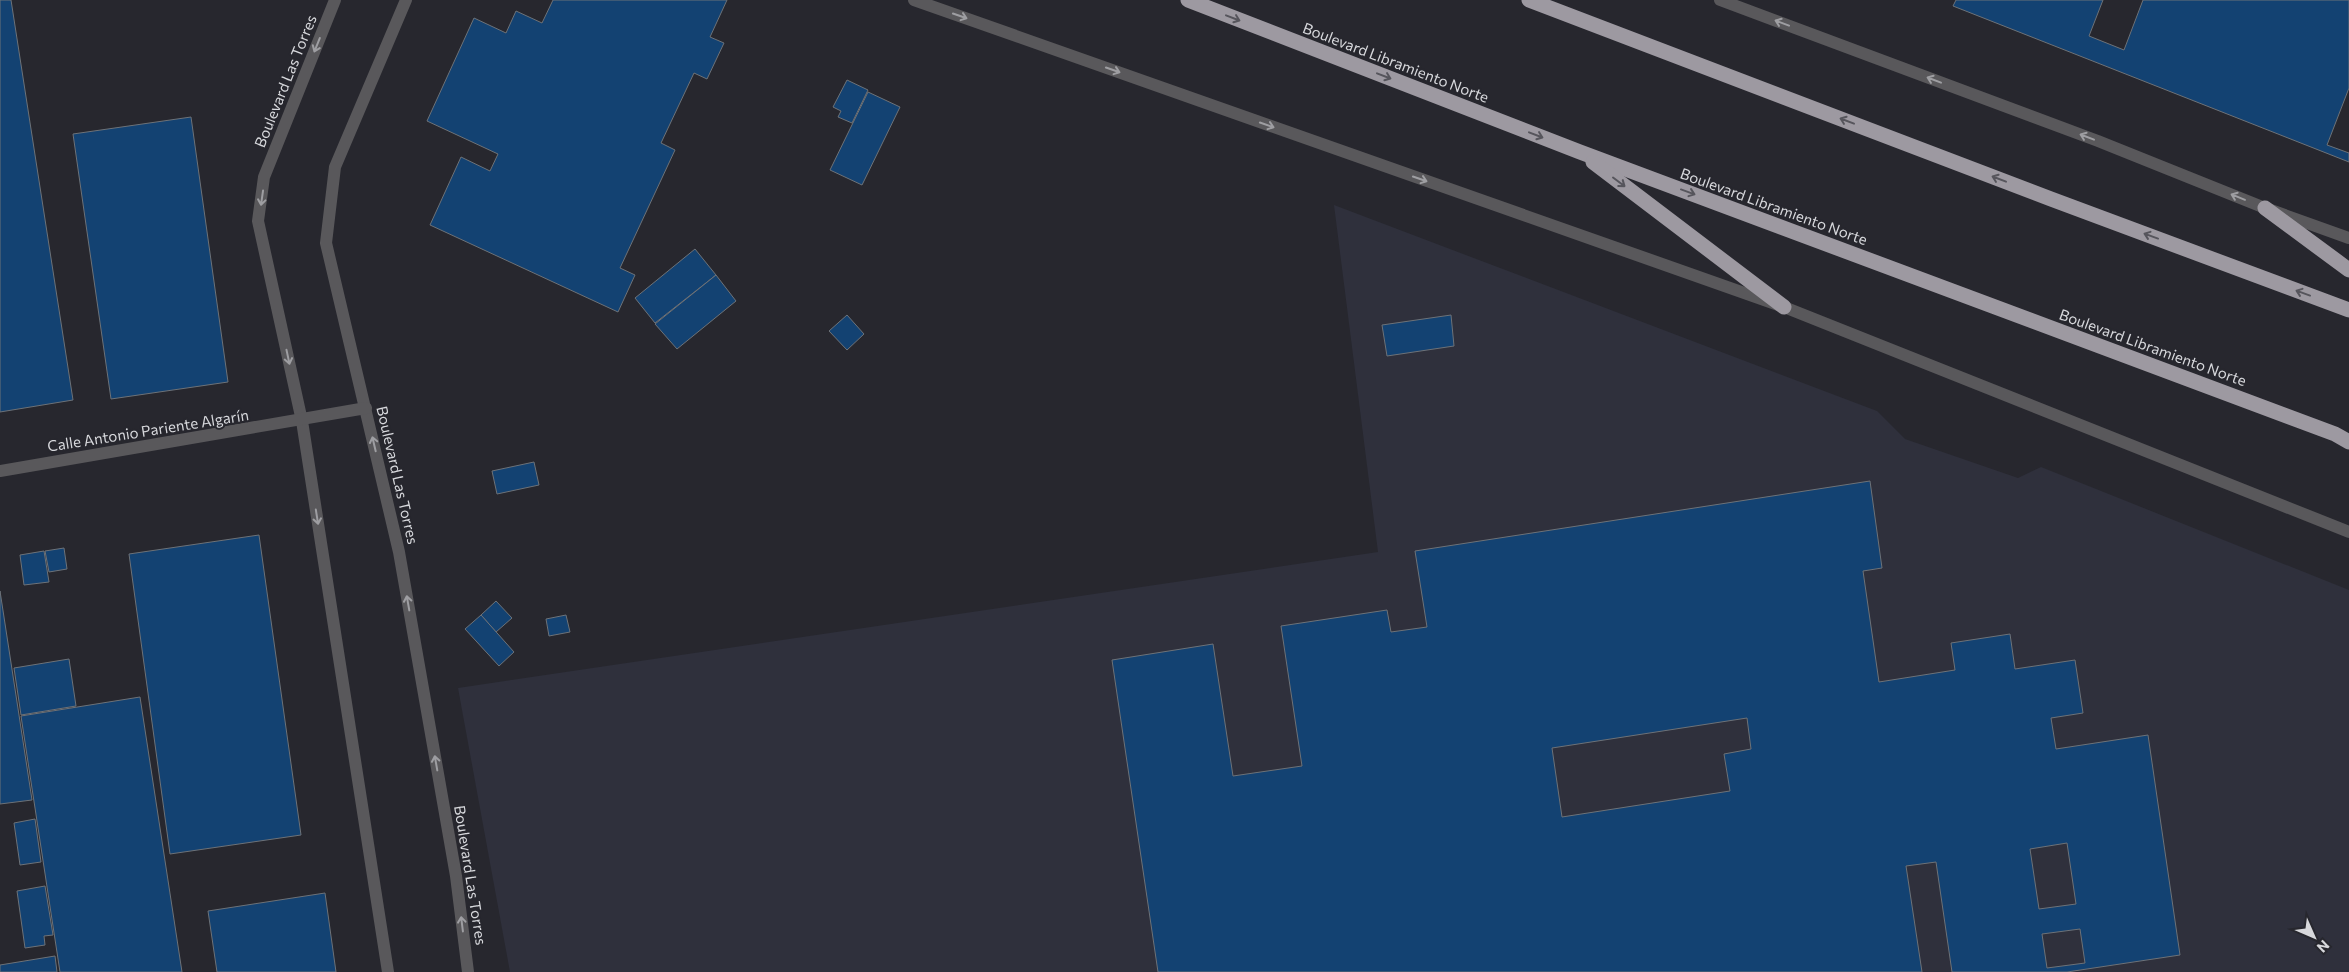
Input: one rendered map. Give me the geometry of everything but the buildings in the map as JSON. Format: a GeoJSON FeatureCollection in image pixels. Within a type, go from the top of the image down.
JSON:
{"type":"FeatureCollection","features":[{"type":"Feature","properties":{"kind":"highway","name":"Boulevard Libramiento Norte"},"geometry":{"type":"LineString","coordinates":[[1188,0],[1580,152],[2336,434],[2349,442]]}},
{"type":"Feature","properties":{"kind":"highway"},"geometry":{"type":"LineString","coordinates":[[1529,0],[2051,199],[2349,310]]}},
{"type":"Feature","properties":{"kind":"highway"},"geometry":{"type":"LineString","coordinates":[[1580,152],[1784,308]]}},
{"type":"Feature","properties":{"kind":"highway"},"geometry":{"type":"LineString","coordinates":[[2265,208],[2349,270]]}},
{"type":"Feature","properties":{"kind":"street","name":"Boulevard Las Torres"},"geometry":{"type":"LineString","coordinates":[[335,0],[264,177],[258,221],[302,421],[388,972]]}},
{"type":"Feature","properties":{"kind":"street","name":"Boulevard Las Torres"},"geometry":{"type":"LineString","coordinates":[[406,0],[335,167],[326,243],[399,552],[456,876],[468,972]]}},
{"type":"Feature","properties":{"kind":"street"},"geometry":{"type":"LineString","coordinates":[[914,0],[1784,308],[2349,532]]}},
{"type":"Feature","properties":{"kind":"street"},"geometry":{"type":"LineString","coordinates":[[1720,0],[2098,142],[2265,208],[2349,238]]}},
{"type":"Feature","properties":{"kind":"street","name":"Calle Antonio Pariente Algarín"},"geometry":{"type":"LineString","coordinates":[[0,471],[302,421],[366,408]]}},
{"type":"Feature","properties":{"kind":"shaded area"},"geometry":{"type":"Polygon","coordinates":[[[1334,205],[1877,411],[1905,439],[2018,478],[2041,467],[2349,590],[2349,972],[510,972],[458,688],[1378,552],[1334,205]]]}}]}
